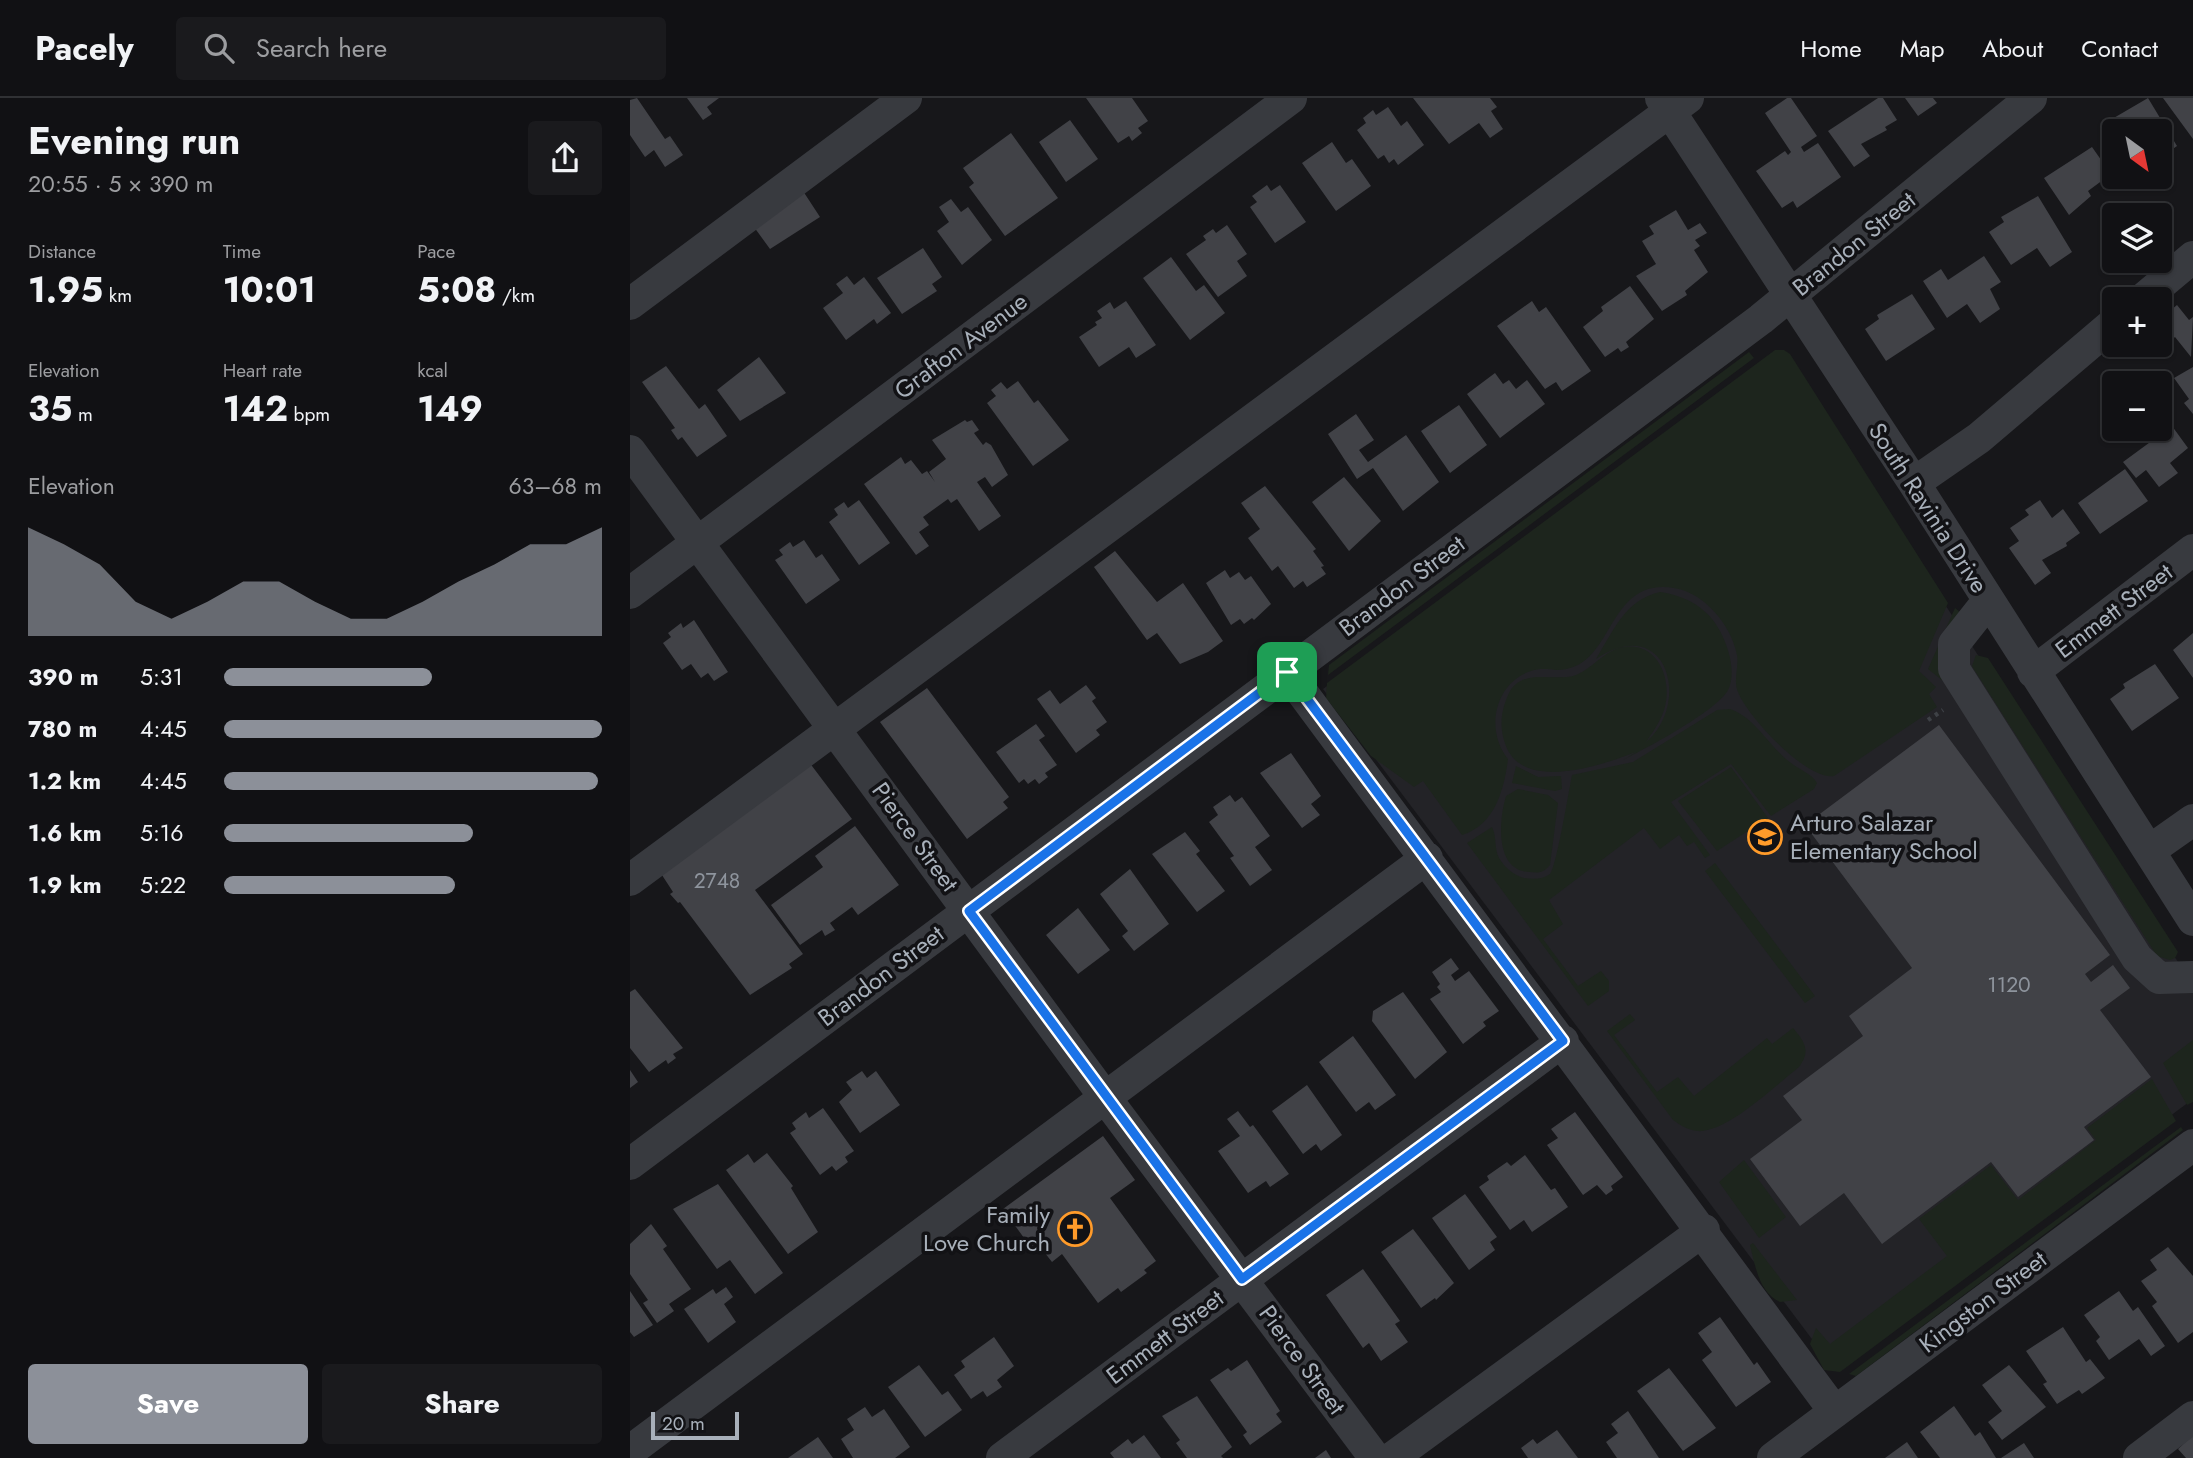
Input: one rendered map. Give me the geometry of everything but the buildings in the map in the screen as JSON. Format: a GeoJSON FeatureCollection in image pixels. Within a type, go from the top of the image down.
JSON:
{"type":"FeatureCollection","features":[{"type":"Feature","properties":{"kind":"street"},"geometry":{"type":"LineString","coordinates":[[630,304],[906,98]]}},
{"type":"Feature","properties":{"kind":"street","name":"Grafton Avenue"},"geometry":{"type":"LineString","coordinates":[[630,593],[1291,98]]}},
{"type":"Feature","properties":{"kind":"street","name":"Brandon Street"},"geometry":{"type":"LineString","coordinates":[[630,1164],[1791,295],[2031,98]]}},
{"type":"Feature","properties":{"kind":"street"},"geometry":{"type":"LineString","coordinates":[[630,880],[1673,103]]}},
{"type":"Feature","properties":{"kind":"street","name":"South Ravinia Drive"},"geometry":{"type":"LineString","coordinates":[[1673,103],[1791,295],[2193,920]]}},
{"type":"Feature","properties":{"kind":"street"},"geometry":{"type":"LineString","coordinates":[[2157,287],[2193,257]]}},
{"type":"Feature","properties":{"kind":"street"},"geometry":{"type":"LineString","coordinates":[[1914,483],[1979,438],[2102,333]]}},
{"type":"Feature","properties":{"kind":"street","name":"Pierce Street"},"geometry":{"type":"LineString","coordinates":[[630,452],[835,726],[1104,1096],[1375,1458]]}},
{"type":"Feature","properties":{"kind":"street","name":"Emmett Street"},"geometry":{"type":"LineString","coordinates":[[2033,671],[2193,550]]}},
{"type":"Feature","properties":{"kind":"street"},"geometry":{"type":"LineString","coordinates":[[1988,601],[1954,644],[1954,669],[2137,958],[2159,978],[2193,977]]}},
{"type":"Feature","properties":{"kind":"street"},"geometry":{"type":"LineString","coordinates":[[1287,672],[1703,1230],[1835,1412]]}},
{"type":"Feature","properties":{"kind":"street"},"geometry":{"type":"LineString","coordinates":[[2149,851],[2193,820]]}},
{"type":"Feature","properties":{"kind":"street"},"geometry":{"type":"LineString","coordinates":[[630,1451],[1104,1096],[1427,859]]}},
{"type":"Feature","properties":{"kind":"street","name":"Emmett Street"},"geometry":{"type":"LineString","coordinates":[[1002,1458],[1563,1041]]}},
{"type":"Feature","properties":{"kind":"street","name":"Kingston Street"},"geometry":{"type":"LineString","coordinates":[[1773,1458],[2193,1146]]}},
{"type":"Feature","properties":{"kind":"street"},"geometry":{"type":"LineString","coordinates":[[1392,1458],[1703,1230]]}},
{"type":"Feature","properties":{"kind":"street"},"geometry":{"type":"LineString","coordinates":[[2139,1458],[2193,1417]]}},
{"type":"Feature","properties":{"kind":"path"},"geometry":{"type":"LineString","coordinates":[[1928,720],[1943,710]]}},
{"type":"Feature","properties":{"kind":"shaded area"},"geometry":{"type":"Polygon","coordinates":[[[1775,350],[1784,350],[1790,354],[1948,603],[1919,671],[1936,687],[1929,694],[1937,707],[1834,776],[1822,775],[1779,745],[1744,703],[1737,688],[1737,655],[1734,644],[1715,612],[1696,596],[1685,591],[1651,588],[1634,596],[1590,656],[1576,666],[1557,670],[1534,670],[1518,677],[1509,686],[1501,697],[1495,722],[1501,748],[1508,759],[1504,783],[1490,815],[1483,823],[1462,835],[1423,781],[1414,787],[1371,756],[1326,698],[1327,683],[1775,350]]]}},
{"type":"Feature","properties":{"kind":"shaded area","name":"Arturo Salazar Elementary School"},"geometry":{"type":"Polygon","coordinates":[[[1779,350],[2193,985],[2193,1099],[1833,1367],[1323,689],[1779,350]]]}},
{"type":"Feature","properties":{"kind":"shaded area"},"geometry":{"type":"Polygon","coordinates":[[[1749,352],[1754,358],[1328,675],[1329,665],[1749,352]]]}},
{"type":"Feature","properties":{"kind":"shaded area"},"geometry":{"type":"Polygon","coordinates":[[[1660,592],[1670,594],[1695,604],[1715,623],[1728,651],[1731,681],[1723,697],[1712,707],[1681,728],[1623,760],[1636,752],[1562,772],[1526,767],[1512,757],[1502,734],[1502,722],[1503,710],[1515,685],[1529,678],[1573,676],[1607,654],[1596,659],[1629,609],[1648,596],[1660,592]],[[1634,647],[1643,649],[1659,663],[1666,685],[1664,710],[1646,742],[1660,725],[1668,706],[1669,686],[1665,668],[1655,654],[1640,647],[1634,647]]]}},
{"type":"Feature","properties":{"kind":"shaded area"},"geometry":{"type":"Polygon","coordinates":[[[1955,608],[1960,612],[1943,681],[1928,669],[1955,608]]]}},
{"type":"Feature","properties":{"kind":"shaded area"},"geometry":{"type":"Polygon","coordinates":[[[1976,655],[1988,658],[2178,952],[2175,958],[2170,960],[2157,956],[1975,671],[1972,666],[1976,655]]]}},
{"type":"Feature","properties":{"kind":"shaded area"},"geometry":{"type":"Polygon","coordinates":[[[1730,709],[1747,719],[1783,756],[1817,783],[1814,789],[1771,816],[1731,764],[1671,802],[1710,855],[1705,858],[1694,842],[1687,846],[1679,835],[1660,849],[1644,828],[1549,900],[1563,924],[1543,939],[1578,986],[1601,971],[1609,981],[1609,991],[1588,1006],[1467,843],[1492,827],[1497,854],[1507,868],[1524,878],[1537,879],[1547,876],[1556,859],[1572,775],[1633,762],[1717,710],[1730,709]]]}},
{"type":"Feature","properties":{"kind":"shaded area"},"geometry":{"type":"Polygon","coordinates":[[[1516,766],[1538,777],[1561,776],[1562,789],[1555,791],[1512,783],[1516,766]]]}},
{"type":"Feature","properties":{"kind":"shaded area"},"geometry":{"type":"Polygon","coordinates":[[[1731,767],[1768,818],[1717,851],[1678,801],[1731,767]]]}},
{"type":"Feature","properties":{"kind":"shaded area"},"geometry":{"type":"Polygon","coordinates":[[[1518,789],[1548,795],[1558,803],[1550,865],[1541,872],[1518,869],[1510,863],[1505,854],[1501,830],[1506,796],[1518,789]]]}},
{"type":"Feature","properties":{"kind":"shaded area"},"geometry":{"type":"Polygon","coordinates":[[[1715,863],[1815,996],[1805,1003],[1705,871],[1715,863]]]}},
{"type":"Feature","properties":{"kind":"shaded area"},"geometry":{"type":"Polygon","coordinates":[[[1630,1014],[1635,1020],[1614,1035],[1657,1092],[1678,1077],[1694,1096],[1767,1038],[1772,1044],[1793,1028],[1803,1042],[1805,1056],[1799,1067],[1736,1117],[1709,1130],[1697,1131],[1673,1120],[1607,1031],[1630,1014]]]}},
{"type":"Feature","properties":{"kind":"shaded area"},"geometry":{"type":"Polygon","coordinates":[[[2193,1040],[2193,1102],[2187,1105],[2163,1063],[2193,1040]]]}},
{"type":"Feature","properties":{"kind":"shaded area"},"geometry":{"type":"Polygon","coordinates":[[[2152,1079],[2176,1121],[1840,1372],[1824,1370],[1810,1344],[1816,1328],[1830,1344],[1947,1256],[1919,1219],[1991,1165],[2018,1200],[2096,1140],[2087,1128],[2152,1079]]]}},
{"type":"Feature","properties":{"kind":"shaded area"},"geometry":{"type":"Polygon","coordinates":[[[2181,1127],[2183,1130],[1856,1376],[1849,1374],[2181,1127]]]}},
{"type":"Feature","properties":{"kind":"shaded area"},"geometry":{"type":"Polygon","coordinates":[[[1744,1160],[1786,1217],[1759,1238],[1719,1182],[1744,1160]]]}},
{"type":"Feature","properties":{"kind":"shaded area"},"geometry":{"type":"Polygon","coordinates":[[[1753,1243],[1797,1300],[1780,1302],[1767,1292],[1756,1269],[1750,1245],[1753,1243]]]}},
{"type":"Feature","properties":{"kind":"place","name":"Arturo Salazar Elementary School"},"geometry":{"type":"Point","coordinates":[1765,837]}},
{"type":"Feature","properties":{"kind":"place","name":"Family Love Church"},"geometry":{"type":"Point","coordinates":[1075,1229]}},
{"type":"Feature","properties":{"kind":"route"},"geometry":{"type":"LineString","coordinates":[[1287,672],[1563,1041],[1242,1279],[969,911],[1287,672]]}}]}
